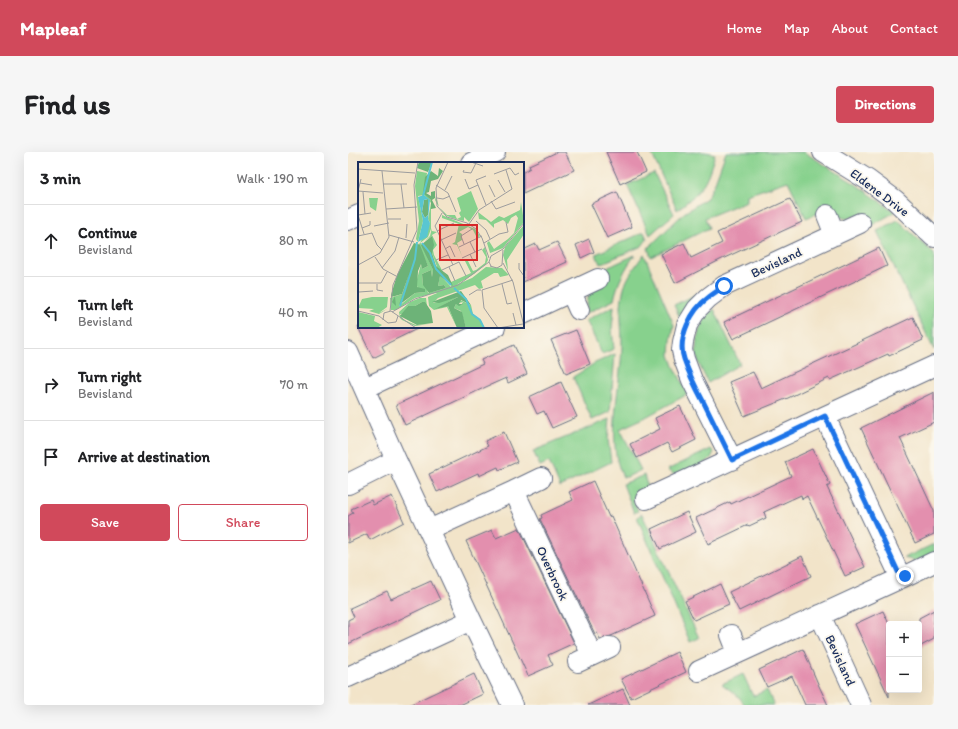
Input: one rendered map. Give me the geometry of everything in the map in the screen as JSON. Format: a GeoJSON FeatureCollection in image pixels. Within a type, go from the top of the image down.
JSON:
{"type":"FeatureCollection","features":[{"type":"Feature","properties":{"kind":"street"},"geometry":{"type":"LineString","coordinates":[[473,162],[495,152]]}},
{"type":"Feature","properties":{"kind":"street","name":"Eldene Drive"},"geometry":{"type":"LineString","coordinates":[[823,152],[868,180],[895,200],[934,237]]}},
{"type":"Feature","properties":{"kind":"street"},"geometry":{"type":"LineString","coordinates":[[348,220],[358,215]]}},
{"type":"Feature","properties":{"kind":"street"},"geometry":{"type":"LineString","coordinates":[[827,215],[835,235]]}},
{"type":"Feature","properties":{"kind":"street","name":"Bevisland"},"geometry":{"type":"LineString","coordinates":[[732,460],[692,380],[684,359],[683,342],[687,325],[697,309],[708,298],[724,286],[860,223]]}},
{"type":"Feature","properties":{"kind":"street"},"geometry":{"type":"LineString","coordinates":[[524,314],[598,279]]}},
{"type":"Feature","properties":{"kind":"street"},"geometry":{"type":"LineString","coordinates":[[571,292],[579,310]]}},
{"type":"Feature","properties":{"kind":"street"},"geometry":{"type":"LineString","coordinates":[[364,388],[493,328]]}},
{"type":"Feature","properties":{"kind":"street"},"geometry":{"type":"LineString","coordinates":[[348,352],[396,460],[512,705]]}},
{"type":"Feature","properties":{"kind":"street"},"geometry":{"type":"LineString","coordinates":[[646,499],[934,366]]}},
{"type":"Feature","properties":{"kind":"street"},"geometry":{"type":"LineString","coordinates":[[825,416],[901,578]]}},
{"type":"Feature","properties":{"kind":"street"},"geometry":{"type":"LineString","coordinates":[[348,484],[396,460]]}},
{"type":"Feature","properties":{"kind":"street"},"geometry":{"type":"LineString","coordinates":[[429,530],[541,478]]}},
{"type":"Feature","properties":{"kind":"street","name":"Overbrook"},"geometry":{"type":"LineString","coordinates":[[514,491],[585,659],[610,647]]}},
{"type":"Feature","properties":{"kind":"street"},"geometry":{"type":"LineString","coordinates":[[699,671],[934,562]]}},
{"type":"Feature","properties":{"kind":"street","name":"Bevisland"},"geometry":{"type":"LineString","coordinates":[[820,615],[861,705]]}},
{"type":"Feature","properties":{"kind":"street"},"geometry":{"type":"LineString","coordinates":[[348,677],[471,620]]}},
{"type":"Feature","properties":{"kind":"street"},"geometry":{"type":"LineString","coordinates":[[731,635],[738,653]]}},
{"type":"Feature","properties":{"kind":"green space"},"geometry":{"type":"Polygon","coordinates":[[[651,152],[705,152],[715,154],[706,180],[698,192],[677,210],[651,152]]]}},
{"type":"Feature","properties":{"kind":"green space"},"geometry":{"type":"Polygon","coordinates":[[[726,152],[804,152],[857,185],[895,212],[869,227],[862,213],[853,217],[845,218],[838,216],[830,209],[806,218],[788,181],[747,195],[747,201],[705,218],[709,228],[651,257],[648,248],[684,213],[707,198],[714,185],[726,152]]]}},
{"type":"Feature","properties":{"kind":"green space"},"geometry":{"type":"Polygon","coordinates":[[[654,173],[674,214],[650,235],[627,185],[654,173]]]}},
{"type":"Feature","properties":{"kind":"green space"},"geometry":{"type":"Polygon","coordinates":[[[898,220],[934,254],[934,350],[877,231],[898,220]]]}},
{"type":"Feature","properties":{"kind":"green space"},"geometry":{"type":"Polygon","coordinates":[[[644,232],[647,239],[642,246],[600,264],[596,254],[644,232]]]}},
{"type":"Feature","properties":{"kind":"green space"},"geometry":{"type":"Polygon","coordinates":[[[644,254],[674,325],[670,355],[688,394],[644,418],[620,429],[641,470],[627,477],[623,477],[615,448],[615,413],[622,346],[622,300],[625,285],[633,269],[644,254]]]}},
{"type":"Feature","properties":{"kind":"green space"},"geometry":{"type":"Polygon","coordinates":[[[635,255],[622,276],[614,300],[587,313],[587,302],[600,271],[635,255]]]}},
{"type":"Feature","properties":{"kind":"green space"},"geometry":{"type":"Polygon","coordinates":[[[695,295],[685,308],[680,318],[674,305],[695,295]]]}},
{"type":"Feature","properties":{"kind":"green space"},"geometry":{"type":"Polygon","coordinates":[[[614,306],[612,329],[614,349],[602,354],[586,320],[614,306]]]}},
{"type":"Feature","properties":{"kind":"green space"},"geometry":{"type":"Polygon","coordinates":[[[714,309],[740,364],[708,383],[700,367],[696,347],[698,335],[704,319],[714,309]]]}},
{"type":"Feature","properties":{"kind":"green space"},"geometry":{"type":"Polygon","coordinates":[[[615,354],[610,412],[592,420],[573,377],[595,363],[615,354]]]}},
{"type":"Feature","properties":{"kind":"green space"},"geometry":{"type":"Polygon","coordinates":[[[610,419],[608,439],[611,462],[560,487],[549,462],[540,466],[533,451],[610,419]]]}},
{"type":"Feature","properties":{"kind":"green space"},"geometry":{"type":"Polygon","coordinates":[[[711,449],[714,452],[707,462],[680,474],[673,474],[667,470],[711,449]]]}},
{"type":"Feature","properties":{"kind":"green space"},"geometry":{"type":"Polygon","coordinates":[[[644,475],[647,485],[643,493],[633,498],[638,511],[634,513],[623,484],[644,475]]]}},
{"type":"Feature","properties":{"kind":"green space"},"geometry":{"type":"Polygon","coordinates":[[[642,514],[699,638],[690,642],[637,517],[642,514]]]}},
{"type":"Feature","properties":{"kind":"green space"},"geometry":{"type":"Polygon","coordinates":[[[934,544],[934,555],[915,561],[904,558],[934,544]]]}},
{"type":"Feature","properties":{"kind":"green space"},"geometry":{"type":"Polygon","coordinates":[[[743,674],[753,696],[767,690],[774,705],[745,705],[738,696],[722,684],[743,674]]]}},
{"type":"Feature","properties":{"kind":"building"},"geometry":{"type":"Polygon","coordinates":[[[557,152],[565,152],[574,170],[524,194],[524,171],[530,168],[529,165],[557,152]]]}},
{"type":"Feature","properties":{"kind":"building"},"geometry":{"type":"Polygon","coordinates":[[[606,152],[637,152],[646,172],[620,184],[606,152]]]}},
{"type":"Feature","properties":{"kind":"building"},"geometry":{"type":"Polygon","coordinates":[[[617,192],[632,227],[607,238],[591,204],[617,192]]]}},
{"type":"Feature","properties":{"kind":"building"},"geometry":{"type":"Polygon","coordinates":[[[790,199],[802,222],[720,260],[675,283],[661,254],[684,243],[691,258],[722,243],[717,233],[790,199]]]}},
{"type":"Feature","properties":{"kind":"building"},"geometry":{"type":"Polygon","coordinates":[[[589,239],[594,252],[581,258],[576,245],[589,239]]]}},
{"type":"Feature","properties":{"kind":"building"},"geometry":{"type":"Polygon","coordinates":[[[557,242],[567,262],[524,282],[524,250],[536,244],[539,250],[557,242]]]}},
{"type":"Feature","properties":{"kind":"building"},"geometry":{"type":"Polygon","coordinates":[[[879,248],[887,266],[733,339],[724,322],[879,248]]]}},
{"type":"Feature","properties":{"kind":"building"},"geometry":{"type":"Polygon","coordinates":[[[913,317],[923,340],[889,356],[888,354],[830,380],[829,378],[788,398],[744,416],[729,382],[753,372],[761,388],[913,317]]]}},
{"type":"Feature","properties":{"kind":"building"},"geometry":{"type":"Polygon","coordinates":[[[358,328],[419,328],[382,346],[385,352],[373,358],[358,328]]]}},
{"type":"Feature","properties":{"kind":"building"},"geometry":{"type":"Polygon","coordinates":[[[576,330],[590,364],[566,374],[551,340],[576,330]]]}},
{"type":"Feature","properties":{"kind":"building"},"geometry":{"type":"Polygon","coordinates":[[[514,345],[527,374],[508,383],[506,378],[405,425],[396,405],[483,364],[481,360],[514,345]]]}},
{"type":"Feature","properties":{"kind":"building"},"geometry":{"type":"Polygon","coordinates":[[[561,382],[577,417],[552,428],[544,411],[537,414],[529,397],[561,382]]]}},
{"type":"Feature","properties":{"kind":"building"},"geometry":{"type":"Polygon","coordinates":[[[934,392],[934,422],[900,438],[934,511],[934,534],[915,543],[861,428],[934,392]]]}},
{"type":"Feature","properties":{"kind":"building"},"geometry":{"type":"Polygon","coordinates":[[[680,406],[696,440],[672,452],[667,443],[637,458],[630,444],[660,429],[655,418],[680,406]]]}},
{"type":"Feature","properties":{"kind":"building"},"geometry":{"type":"Polygon","coordinates":[[[504,432],[517,462],[499,470],[498,467],[479,476],[478,473],[437,492],[429,474],[488,446],[485,441],[504,432]]]}},
{"type":"Feature","properties":{"kind":"building"},"geometry":{"type":"Polygon","coordinates":[[[813,449],[830,485],[827,487],[865,567],[845,576],[807,496],[802,499],[801,495],[764,512],[766,518],[708,544],[696,518],[730,502],[731,504],[791,476],[785,462],[813,449]]]}},
{"type":"Feature","properties":{"kind":"building"},"geometry":{"type":"Polygon","coordinates":[[[593,481],[609,517],[611,516],[655,616],[611,636],[600,639],[597,633],[595,634],[540,519],[542,518],[541,515],[573,500],[569,492],[593,481]]]}},
{"type":"Feature","properties":{"kind":"building"},"geometry":{"type":"Polygon","coordinates":[[[392,496],[404,522],[370,540],[367,534],[348,543],[348,516],[353,513],[351,509],[371,500],[373,505],[392,496]]]}},
{"type":"Feature","properties":{"kind":"building"},"geometry":{"type":"Polygon","coordinates":[[[687,512],[696,532],[660,549],[651,529],[687,512]]]}},
{"type":"Feature","properties":{"kind":"building"},"geometry":{"type":"Polygon","coordinates":[[[519,528],[574,643],[548,655],[553,665],[528,676],[466,541],[492,530],[496,538],[519,528]]]}},
{"type":"Feature","properties":{"kind":"building"},"geometry":{"type":"Polygon","coordinates":[[[802,556],[811,576],[739,611],[729,592],[802,556]]]}},
{"type":"Feature","properties":{"kind":"building"},"geometry":{"type":"Polygon","coordinates":[[[431,581],[440,600],[348,644],[348,620],[354,617],[350,608],[387,591],[391,599],[431,581]]]}},
{"type":"Feature","properties":{"kind":"building"},"geometry":{"type":"Polygon","coordinates":[[[720,584],[729,604],[694,620],[685,601],[720,584]]]}},
{"type":"Feature","properties":{"kind":"building"},"geometry":{"type":"Polygon","coordinates":[[[934,610],[934,639],[922,645],[922,621],[919,621],[919,618],[934,610]]]}},
{"type":"Feature","properties":{"kind":"building"},"geometry":{"type":"Polygon","coordinates":[[[883,611],[888,621],[886,621],[886,691],[855,624],[883,611]]]}},
{"type":"Feature","properties":{"kind":"building"},"geometry":{"type":"Polygon","coordinates":[[[803,649],[828,705],[805,705],[792,676],[767,687],[759,670],[803,649]]]}},
{"type":"Feature","properties":{"kind":"building"},"geometry":{"type":"Polygon","coordinates":[[[677,652],[686,672],[631,698],[621,679],[677,652]]]}},
{"type":"Feature","properties":{"kind":"building"},"geometry":{"type":"Polygon","coordinates":[[[474,674],[483,694],[460,705],[409,705],[474,674]]]}},
{"type":"Feature","properties":{"kind":"building"},"geometry":{"type":"Polygon","coordinates":[[[623,689],[630,705],[588,705],[623,689]]]}},
{"type":"Feature","properties":{"kind":"route"},"geometry":{"type":"LineString","coordinates":[[724,286],[708,298],[697,309],[687,325],[682,350],[692,380],[732,460],[825,416],[901,578],[905,576]]}}]}
